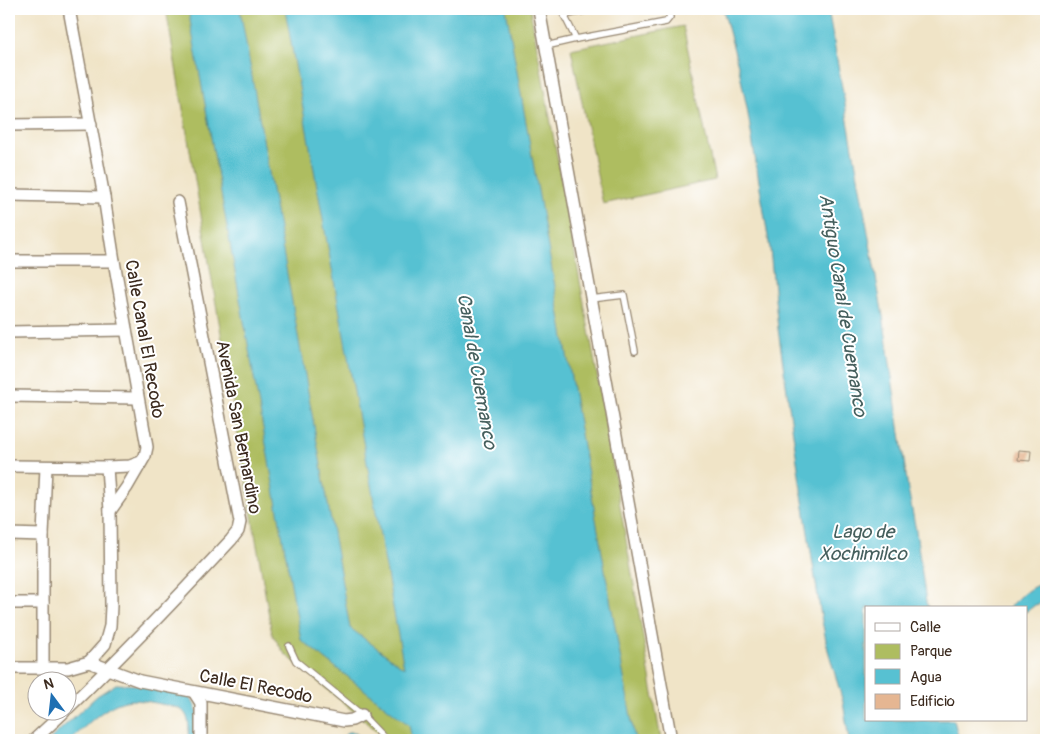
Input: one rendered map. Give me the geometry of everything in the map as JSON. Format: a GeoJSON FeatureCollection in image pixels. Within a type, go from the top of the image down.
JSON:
{"type":"FeatureCollection","features":[{"type":"Feature","properties":{"kind":"street","name":"Calle Canal El Recodo"},"geometry":{"type":"LineString","coordinates":[[69,9],[147,447],[146,456],[110,511]]}},
{"type":"Feature","properties":{"kind":"street"},"geometry":{"type":"LineString","coordinates":[[539,9],[671,740]]}},
{"type":"Feature","properties":{"kind":"street"},"geometry":{"type":"LineString","coordinates":[[9,125],[91,124]]}},
{"type":"Feature","properties":{"kind":"street"},"geometry":{"type":"LineString","coordinates":[[9,195],[104,197]]}},
{"type":"Feature","properties":{"kind":"street","name":"Avenida San Bernardino"},"geometry":{"type":"LineString","coordinates":[[78,698],[155,622],[231,540],[238,531],[240,522],[178,202]]}},
{"type":"Feature","properties":{"kind":"street"},"geometry":{"type":"LineString","coordinates":[[9,262],[114,260]]}},
{"type":"Feature","properties":{"kind":"street"},"geometry":{"type":"LineString","coordinates":[[9,332],[126,330]]}},
{"type":"Feature","properties":{"kind":"street"},"geometry":{"type":"LineString","coordinates":[[9,396],[137,398]]}},
{"type":"Feature","properties":{"kind":"street"},"geometry":{"type":"LineString","coordinates":[[9,466],[107,467],[130,466],[142,462]]}},
{"type":"Feature","properties":{"kind":"street"},"geometry":{"type":"LineString","coordinates":[[43,668],[43,535],[46,467]]}},
{"type":"Feature","properties":{"kind":"street"},"geometry":{"type":"LineString","coordinates":[[9,668],[68,668],[89,662],[105,644],[110,626],[111,606],[110,511],[107,467]]}},
{"type":"Feature","properties":{"kind":"street"},"geometry":{"type":"LineString","coordinates":[[9,534],[43,535]]}},
{"type":"Feature","properties":{"kind":"street"},"geometry":{"type":"LineString","coordinates":[[9,603],[43,603]]}},
{"type":"Feature","properties":{"kind":"street"},"geometry":{"type":"LineString","coordinates":[[89,662],[108,670]]}},
{"type":"Feature","properties":{"kind":"street","name":"Calle El Recodo"},"geometry":{"type":"LineString","coordinates":[[108,670],[140,681],[344,721],[352,720],[362,715]]}},
{"type":"Feature","properties":{"kind":"street"},"geometry":{"type":"LineString","coordinates":[[194,692],[202,708],[201,740]]}},
{"type":"Feature","properties":{"kind":"street"},"geometry":{"type":"LineString","coordinates":[[34,740],[53,722]]}},
{"type":"Feature","properties":{"kind":"lane"},"geometry":{"type":"LineString","coordinates":[[559,9],[576,39]]}},
{"type":"Feature","properties":{"kind":"lane"},"geometry":{"type":"LineString","coordinates":[[564,15],[594,9]]}},
{"type":"Feature","properties":{"kind":"lane"},"geometry":{"type":"LineString","coordinates":[[546,46],[666,22],[670,17],[667,9]]}},
{"type":"Feature","properties":{"kind":"lane"},"geometry":{"type":"LineString","coordinates":[[592,299],[624,294],[635,352]]}},
{"type":"Feature","properties":{"kind":"lane"},"geometry":{"type":"LineString","coordinates":[[289,646],[296,661],[362,715],[386,740]]}},
{"type":"Feature","properties":{"kind":"green space"},"geometry":{"type":"Polygon","coordinates":[[[166,9],[530,9],[597,374],[661,740],[384,740],[384,737],[284,653],[272,634],[166,9]]]}},
{"type":"Feature","properties":{"kind":"green space"},"geometry":{"type":"Polygon","coordinates":[[[683,26],[715,180],[603,204],[571,49],[683,26]]]}},
{"type":"Feature","properties":{"kind":"water","name":"Canal de Cuemanco"},"geometry":{"type":"Polygon","coordinates":[[[188,9],[240,9],[350,628],[404,668],[285,9],[506,9],[635,740],[412,740],[409,725],[301,640],[188,9]]]}},
{"type":"Feature","properties":{"kind":"water","name":"Lago de Xochimilco"},"geometry":{"type":"Polygon","coordinates":[[[723,9],[828,9],[884,322],[927,606],[865,606],[865,722],[954,722],[959,740],[849,740],[843,702],[828,650],[821,616],[778,329],[770,249],[739,69],[723,9]]]}},
{"type":"Feature","properties":{"kind":"water"},"geometry":{"type":"Polygon","coordinates":[[[1046,583],[1046,602],[1035,605],[1028,610],[1028,606],[1011,606],[1030,589],[1046,583]]]}},
{"type":"Feature","properties":{"kind":"water"},"geometry":{"type":"Polygon","coordinates":[[[116,684],[138,685],[188,696],[195,705],[199,740],[188,740],[189,726],[186,714],[179,708],[136,700],[126,701],[108,708],[71,740],[49,740],[69,722],[78,722],[78,713],[97,696],[116,684]]]}},
{"type":"Feature","properties":{"kind":"water"},"geometry":{"type":"Polygon","coordinates":[[[348,732],[357,734],[363,740],[344,740],[348,732]]]}},
{"type":"Feature","properties":{"kind":"building"},"geometry":{"type":"Polygon","coordinates":[[[1019,450],[1031,451],[1030,461],[1018,460],[1019,450]]]}},
{"type":"Feature","properties":{"kind":"water label","name":"Antiguo Canal de Cuemanco"},"geometry":{"type":"Point","coordinates":[844,305]}}]}
